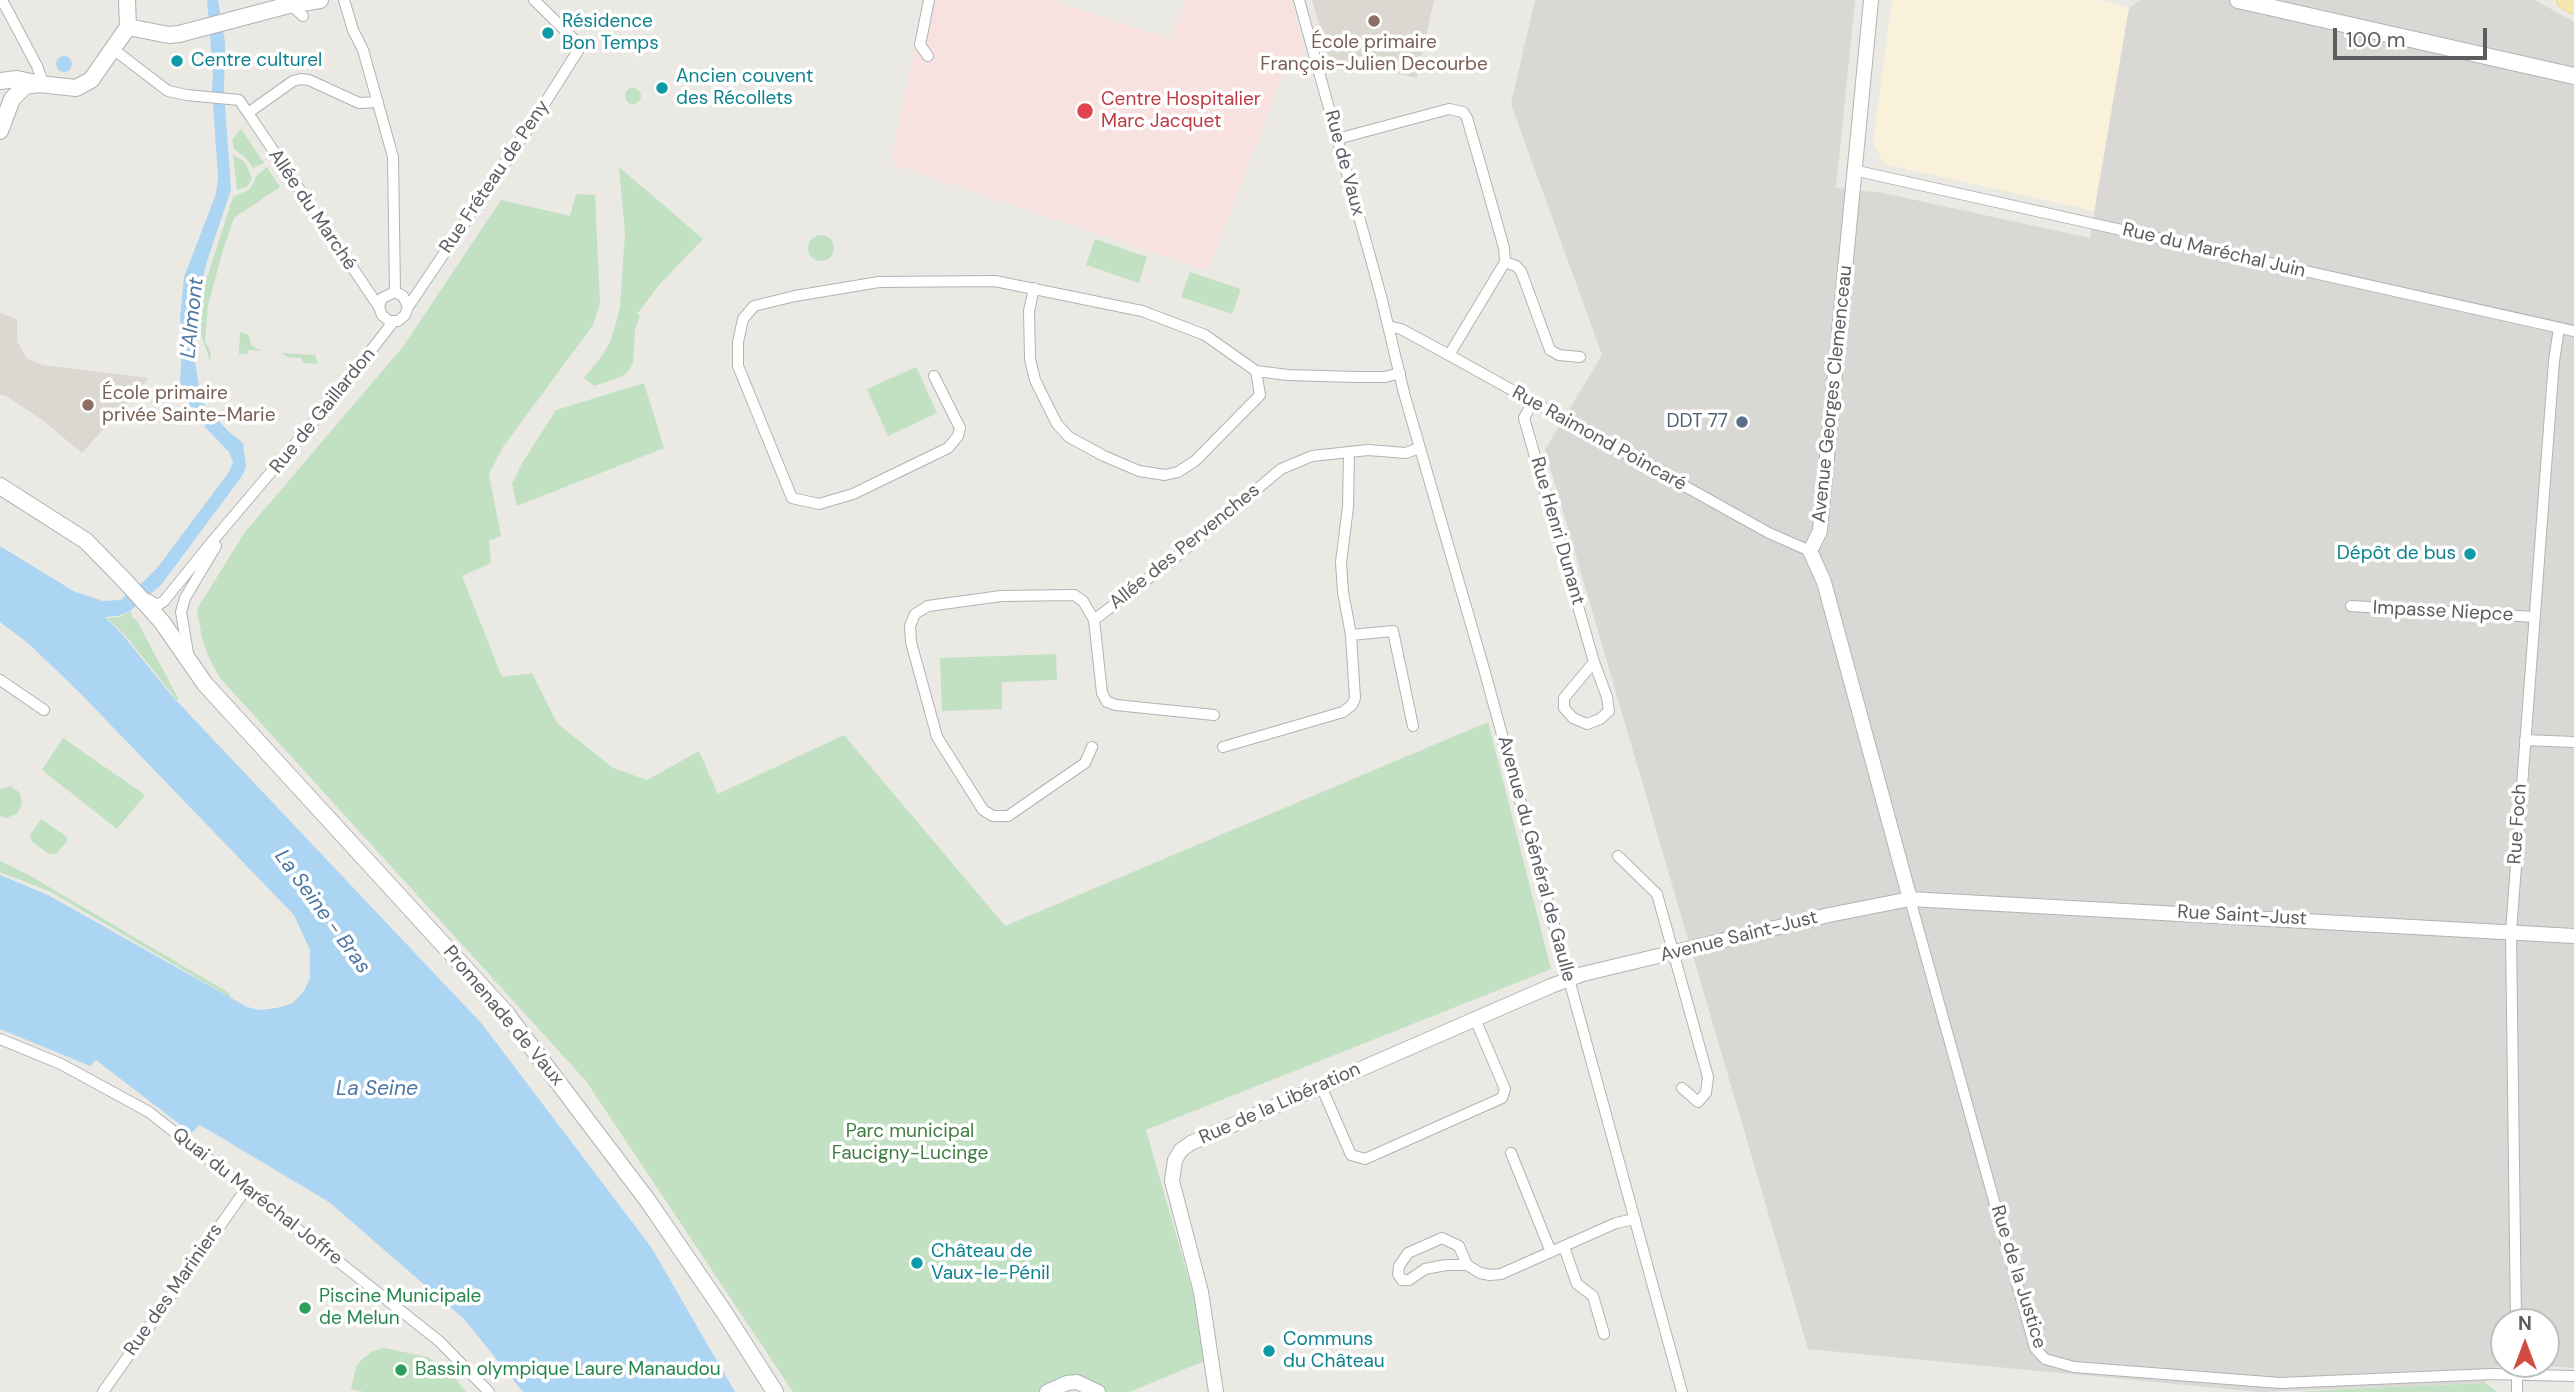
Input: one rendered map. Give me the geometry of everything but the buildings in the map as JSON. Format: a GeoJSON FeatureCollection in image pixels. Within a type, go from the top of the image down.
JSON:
{"type":"FeatureCollection","features":[{"type":"Feature","properties":{"kind":"main road"},"geometry":{"type":"LineString","coordinates":[[0,81],[17,79],[68,89],[83,86],[91,80],[128,27],[127,0]]}},
{"type":"Feature","properties":{"kind":"main road"},"geometry":{"type":"LineString","coordinates":[[128,27],[169,35],[297,10],[320,0]]}},
{"type":"Feature","properties":{"kind":"main road"},"geometry":{"type":"LineString","coordinates":[[2238,0],[2571,75]]}},
{"type":"Feature","properties":{"kind":"main road"},"geometry":{"type":"LineString","coordinates":[[2567,0],[2574,5]]}},
{"type":"Feature","properties":{"kind":"main road"},"geometry":{"type":"LineString","coordinates":[[0,131],[4,111],[19,90],[25,86],[39,84]]}},
{"type":"Feature","properties":{"kind":"main road"},"geometry":{"type":"LineString","coordinates":[[0,486],[86,541],[153,611],[194,670]]}},
{"type":"Feature","properties":{"kind":"main road","name":"Promenade de Vaux"},"geometry":{"type":"LineString","coordinates":[[194,670],[505,1012],[648,1201],[775,1391]]}},
{"type":"Feature","properties":{"kind":"street"},"geometry":{"type":"LineString","coordinates":[[2,0],[37,66],[41,77],[39,84]]}},
{"type":"Feature","properties":{"kind":"street"},"geometry":{"type":"LineString","coordinates":[[344,0],[353,30],[363,50],[373,103],[393,157],[395,292]]}},
{"type":"Feature","properties":{"kind":"street","name":"Rue Fréteau de Peny"},"geometry":{"type":"LineString","coordinates":[[408,307],[581,46],[534,0]]}},
{"type":"Feature","properties":{"kind":"street"},"geometry":{"type":"LineString","coordinates":[[928,56],[920,44],[929,0]]}},
{"type":"Feature","properties":{"kind":"street","name":"Rue de Vaux"},"geometry":{"type":"LineString","coordinates":[[1299,0],[1388,326]]}},
{"type":"Feature","properties":{"kind":"street","name":"Avenue Georges Clemenceau"},"geometry":{"type":"LineString","coordinates":[[1871,0],[1820,531],[1810,551],[1824,582],[1910,899]]}},
{"type":"Feature","properties":{"kind":"street"},"geometry":{"type":"LineString","coordinates":[[113,49],[168,91],[239,100],[248,113],[293,81],[301,79],[309,80],[359,103],[373,103]]}},
{"type":"Feature","properties":{"kind":"street"},"geometry":{"type":"LineString","coordinates":[[1338,139],[1450,109],[1463,112],[1467,118],[1504,248],[1505,262],[1450,355]]}},
{"type":"Feature","properties":{"kind":"street","name":"Allée du Marché"},"geometry":{"type":"LineString","coordinates":[[248,113],[379,307]]}},
{"type":"Feature","properties":{"kind":"street","name":"Rue du Maréchal Juin"},"geometry":{"type":"LineString","coordinates":[[1853,170],[2574,331]]}},
{"type":"Feature","properties":{"kind":"street"},"geometry":{"type":"LineString","coordinates":[[1505,262],[1521,271],[1550,350],[1559,355],[1580,357]]}},
{"type":"Feature","properties":{"kind":"street"},"geometry":{"type":"LineString","coordinates":[[934,376],[960,428],[958,436],[948,447],[853,494],[819,504],[792,498],[738,366],[738,342],[743,319],[754,306],[879,282],[996,281],[1142,311],[1205,335],[1256,371],[1355,377],[1385,377],[1400,373]]}},
{"type":"Feature","properties":{"kind":"street"},"geometry":{"type":"LineString","coordinates":[[1034,288],[1029,311],[1030,359],[1035,380],[1057,424],[1069,437],[1139,471],[1165,475],[1178,472],[1195,461],[1260,395],[1256,371]]}},
{"type":"Feature","properties":{"kind":"street"},"geometry":{"type":"LineString","coordinates":[[395,292],[403,296],[408,307],[405,315],[394,321],[385,318],[379,307],[382,298],[395,292]]}},
{"type":"Feature","properties":{"kind":"street","name":"Rue de Gaillardon"},"geometry":{"type":"LineString","coordinates":[[153,611],[331,401],[394,321]]}},
{"type":"Feature","properties":{"kind":"street","name":"Rue Raimond Poincaré"},"geometry":{"type":"LineString","coordinates":[[1388,326],[1401,329],[1450,355],[1769,533],[1810,551]]}},
{"type":"Feature","properties":{"kind":"street","name":"Avenue du Général de Gaulle"},"geometry":{"type":"LineString","coordinates":[[1388,326],[1419,447],[1484,668],[1682,1392]]}},
{"type":"Feature","properties":{"kind":"street","name":"Rue Foch"},"geometry":{"type":"LineString","coordinates":[[2516,1308],[2511,932],[2554,361],[2559,328]]}},
{"type":"Feature","properties":{"kind":"street","name":"Rue Henri Dunant"},"geometry":{"type":"LineString","coordinates":[[1533,402],[1524,418],[1609,711],[1600,719],[1587,724],[1573,718],[1564,708],[1564,698],[1594,662]]}},
{"type":"Feature","properties":{"kind":"street","name":"Allée des Pervenches"},"geometry":{"type":"LineString","coordinates":[[1214,715],[1107,702],[1102,693],[1094,620],[1176,557],[1281,469],[1312,456],[1368,450],[1406,453],[1419,447]]}},
{"type":"Feature","properties":{"kind":"street"},"geometry":{"type":"LineString","coordinates":[[1223,747],[1343,712],[1352,705],[1355,693],[1351,635],[1343,592],[1342,562],[1348,507],[1349,453]]}},
{"type":"Feature","properties":{"kind":"street","name":"Rue de Gaillardon"},"geometry":{"type":"LineString","coordinates":[[194,670],[182,629],[181,612],[185,598],[213,549],[250,498]]}},
{"type":"Feature","properties":{"kind":"street","name":"Rue de Gaillardon"},"geometry":{"type":"LineString","coordinates":[[153,611],[170,605],[211,543]]}},
{"type":"Feature","properties":{"kind":"street"},"geometry":{"type":"LineString","coordinates":[[1093,747],[1086,763],[1008,816],[993,816],[983,810],[937,737],[911,642],[910,626],[915,614],[928,606],[1001,596],[1074,595],[1083,601],[1094,620]]}},
{"type":"Feature","properties":{"kind":"street"},"geometry":{"type":"LineString","coordinates":[[153,611],[168,623],[185,598]]}},
{"type":"Feature","properties":{"kind":"street","name":"Impasse Niepce"},"geometry":{"type":"LineString","coordinates":[[2351,606],[2535,617]]}},
{"type":"Feature","properties":{"kind":"street"},"geometry":{"type":"LineString","coordinates":[[1351,635],[1393,631],[1413,726]]}},
{"type":"Feature","properties":{"kind":"street"},"geometry":{"type":"LineString","coordinates":[[0,680],[44,710]]}},
{"type":"Feature","properties":{"kind":"street"},"geometry":{"type":"LineString","coordinates":[[2525,740],[2574,742]]}},
{"type":"Feature","properties":{"kind":"street"},"geometry":{"type":"LineString","coordinates":[[1618,856],[1657,894],[1708,1077],[1706,1093],[1698,1102],[1682,1088]]}},
{"type":"Feature","properties":{"kind":"street","name":"Avenue Saint-Just"},"geometry":{"type":"LineString","coordinates":[[1569,979],[1829,915],[1910,899]]}},
{"type":"Feature","properties":{"kind":"street","name":"Rue Saint-Just"},"geometry":{"type":"LineString","coordinates":[[1910,899],[2574,936]]}},
{"type":"Feature","properties":{"kind":"street","name":"Rue de la Justice"},"geometry":{"type":"LineString","coordinates":[[1910,899],[2035,1348],[2041,1356],[2050,1362],[2074,1367],[2280,1383],[2490,1371]]}},
{"type":"Feature","properties":{"kind":"street","name":"Rue de la Libération"},"geometry":{"type":"LineString","coordinates":[[1216,1392],[1201,1292],[1172,1181],[1175,1160],[1181,1150],[1191,1143],[1569,979]]}},
{"type":"Feature","properties":{"kind":"street"},"geometry":{"type":"LineString","coordinates":[[1321,1086],[1351,1154],[1365,1159],[1502,1098],[1505,1089],[1475,1019]]}},
{"type":"Feature","properties":{"kind":"street","name":"Quai du Maréchal Joffre"},"geometry":{"type":"LineString","coordinates":[[0,1039],[61,1064],[149,1111],[439,1341],[489,1392]]}},
{"type":"Feature","properties":{"kind":"street"},"geometry":{"type":"LineString","coordinates":[[1511,1153],[1550,1252]]}},
{"type":"Feature","properties":{"kind":"street","name":"Rue des Mariniers"},"geometry":{"type":"LineString","coordinates":[[103,1392],[246,1189]]}},
{"type":"Feature","properties":{"kind":"street"},"geometry":{"type":"LineString","coordinates":[[1466,1265],[1459,1246],[1442,1238],[1408,1253],[1399,1266],[1398,1275],[1402,1280],[1409,1280],[1425,1269],[1446,1265],[1466,1265],[1480,1273],[1501,1274],[1616,1223],[1635,1219]]}},
{"type":"Feature","properties":{"kind":"street"},"geometry":{"type":"LineString","coordinates":[[1564,1247],[1577,1284],[1593,1296],[1604,1334]]}},
{"type":"Feature","properties":{"kind":"street"},"geometry":{"type":"LineString","coordinates":[[1047,1392],[1067,1383],[1077,1382],[1098,1392]]}},
{"type":"Feature","properties":{"kind":"shaded area","name":"Centre Hospitalier Marc Jacquet"},"geometry":{"type":"Polygon","coordinates":[[[925,0],[1058,0],[1170,39],[1186,0],[1291,0],[1306,57],[1288,62],[1210,265],[1204,270],[898,166],[891,160],[925,0]]]}},
{"type":"Feature","properties":{"kind":"shaded area","name":"École primaire François-Julien Decourbe"},"geometry":{"type":"Polygon","coordinates":[[[1312,0],[1434,0],[1417,78],[1329,58],[1312,0]]]}},
{"type":"Feature","properties":{"kind":"shaded area"},"geometry":{"type":"Polygon","coordinates":[[[1535,0],[1855,0],[1836,188],[1883,193],[2090,238],[2129,8],[2141,0],[2535,0],[2574,22],[2574,1368],[2560,1367],[2560,1308],[2490,1308],[2490,1377],[2485,1383],[2259,1392],[1808,1349],[1545,450],[1602,355],[1511,104],[1535,0]]]}},
{"type":"Feature","properties":{"kind":"shaded area"},"geometry":{"type":"Polygon","coordinates":[[[1892,0],[2100,0],[2129,8],[2094,211],[1884,164],[1873,142],[1892,0]]]}},
{"type":"Feature","properties":{"kind":"shaded area"},"geometry":{"type":"Polygon","coordinates":[[[0,313],[17,319],[17,341],[27,359],[43,365],[149,378],[82,453],[41,419],[5,395],[0,395],[0,313]]]}},
{"type":"Feature","properties":{"kind":"green space"},"geometry":{"type":"Polygon","coordinates":[[[633,88],[639,90],[639,102],[633,104],[627,102],[625,96],[627,90],[633,88]]]}},
{"type":"Feature","properties":{"kind":"green space"},"geometry":{"type":"Polygon","coordinates":[[[241,129],[264,163],[253,168],[245,157],[234,149],[232,140],[241,129]]]}},
{"type":"Feature","properties":{"kind":"green space"},"geometry":{"type":"Polygon","coordinates":[[[233,155],[245,162],[252,178],[248,186],[237,190],[233,155]]]}},
{"type":"Feature","properties":{"kind":"green space"},"geometry":{"type":"Polygon","coordinates":[[[267,167],[280,187],[234,218],[223,250],[208,305],[205,341],[211,353],[210,361],[198,325],[202,293],[233,197],[250,189],[257,175],[267,167]]]}},
{"type":"Feature","properties":{"kind":"green space"},"geometry":{"type":"Polygon","coordinates":[[[619,167],[703,239],[659,285],[637,314],[640,316],[635,329],[633,363],[628,372],[594,386],[584,378],[611,340],[620,308],[625,233],[619,167]]]}},
{"type":"Feature","properties":{"kind":"green space","name":"Parc municipal Faucigny-Lucinge"},"geometry":{"type":"Polygon","coordinates":[[[576,194],[595,195],[600,303],[593,325],[503,447],[489,474],[501,536],[489,541],[491,563],[462,576],[502,677],[532,673],[557,723],[613,768],[647,780],[699,751],[718,794],[844,735],[1005,926],[1488,722],[1551,969],[1146,1130],[1202,1325],[1207,1360],[1129,1392],[1106,1392],[1078,1377],[1048,1392],[793,1392],[586,1081],[220,678],[209,658],[202,639],[197,609],[245,532],[402,348],[501,200],[570,216],[576,194]]]}},
{"type":"Feature","properties":{"kind":"green space"},"geometry":{"type":"Polygon","coordinates":[[[821,235],[830,239],[834,248],[830,257],[821,261],[812,257],[808,248],[812,239],[821,235]]]}},
{"type":"Feature","properties":{"kind":"green space"},"geometry":{"type":"Polygon","coordinates":[[[1095,239],[1147,257],[1139,283],[1086,265],[1095,239]]]}},
{"type":"Feature","properties":{"kind":"green space"},"geometry":{"type":"Polygon","coordinates":[[[1190,272],[1241,289],[1232,314],[1181,297],[1190,272]]]}},
{"type":"Feature","properties":{"kind":"green space"},"geometry":{"type":"Polygon","coordinates":[[[240,332],[249,335],[251,345],[261,351],[248,350],[247,354],[239,354],[240,332]]]}},
{"type":"Feature","properties":{"kind":"green space"},"geometry":{"type":"Polygon","coordinates":[[[281,353],[315,355],[318,364],[304,363],[301,358],[287,357],[281,353]]]}},
{"type":"Feature","properties":{"kind":"green space"},"geometry":{"type":"Polygon","coordinates":[[[916,367],[937,413],[888,436],[867,389],[916,367]]]}},
{"type":"Feature","properties":{"kind":"green space"},"geometry":{"type":"Polygon","coordinates":[[[644,383],[664,448],[517,506],[512,484],[556,410],[644,383]]]}},
{"type":"Feature","properties":{"kind":"green space"},"geometry":{"type":"Polygon","coordinates":[[[131,611],[179,700],[125,635],[107,618],[120,617],[131,611]]]}},
{"type":"Feature","properties":{"kind":"green space"},"geometry":{"type":"Polygon","coordinates":[[[1056,654],[1057,680],[1002,682],[1002,709],[942,711],[940,658],[1056,654]]]}},
{"type":"Feature","properties":{"kind":"green space"},"geometry":{"type":"Polygon","coordinates":[[[63,738],[145,795],[117,829],[42,770],[63,738]]]}},
{"type":"Feature","properties":{"kind":"green space"},"geometry":{"type":"Polygon","coordinates":[[[10,786],[20,793],[22,804],[17,814],[6,818],[0,816],[0,790],[10,786]]]}},
{"type":"Feature","properties":{"kind":"green space"},"geometry":{"type":"Polygon","coordinates":[[[41,819],[67,837],[67,841],[56,854],[49,854],[31,841],[30,835],[41,819]]]}},
{"type":"Feature","properties":{"kind":"green space"},"geometry":{"type":"Polygon","coordinates":[[[0,861],[27,874],[229,993],[231,998],[51,892],[0,872],[0,861]]]}},
{"type":"Feature","properties":{"kind":"green space","name":"Bassin olympique Laure Manaudou"},"geometry":{"type":"Polygon","coordinates":[[[384,1348],[428,1357],[451,1373],[466,1392],[364,1392],[351,1389],[356,1367],[361,1360],[373,1351],[384,1348]]]}},
{"type":"Feature","properties":{"kind":"green space"},"geometry":{"type":"Polygon","coordinates":[[[2485,1383],[2497,1392],[2296,1392],[2367,1388],[2485,1383]]]}},
{"type":"Feature","properties":{"kind":"water","name":"La Seine"},"geometry":{"type":"Polygon","coordinates":[[[207,0],[218,0],[225,42],[224,90],[231,190],[207,261],[193,318],[194,355],[200,394],[205,406],[243,443],[246,467],[161,585],[130,611],[105,617],[172,696],[482,1024],[651,1247],[735,1392],[523,1392],[464,1319],[329,1202],[200,1125],[191,1133],[96,1060],[90,1066],[0,1029],[0,875],[48,895],[247,1007],[260,1010],[293,1003],[304,991],[310,978],[310,950],[294,915],[79,692],[28,643],[0,622],[0,546],[75,592],[103,601],[120,600],[158,567],[229,472],[233,462],[229,452],[207,429],[189,404],[180,383],[180,317],[184,277],[216,194],[218,177],[207,0]]]}},
{"type":"Feature","properties":{"kind":"water"},"geometry":{"type":"Polygon","coordinates":[[[64,56],[70,58],[70,70],[64,72],[58,70],[56,64],[58,58],[64,56]]]}},
{"type":"Feature","properties":{"kind":"place","name":"École primaire François-Julien Decourbe"},"geometry":{"type":"Point","coordinates":[1374,21]}},
{"type":"Feature","properties":{"kind":"place","name":"Résidence Bon Temps"},"geometry":{"type":"Point","coordinates":[548,33]}},
{"type":"Feature","properties":{"kind":"place","name":"Centre culturel"},"geometry":{"type":"Point","coordinates":[177,61]}},
{"type":"Feature","properties":{"kind":"place","name":"Ancien couvent des Récollets"},"geometry":{"type":"Point","coordinates":[662,88]}},
{"type":"Feature","properties":{"kind":"place","name":"Centre Hospitalier Marc Jacquet"},"geometry":{"type":"Point","coordinates":[1085,111]}},
{"type":"Feature","properties":{"kind":"place","name":"École primaire privée Sainte-Marie"},"geometry":{"type":"Point","coordinates":[88,405]}},
{"type":"Feature","properties":{"kind":"place","name":"DDT 77"},"geometry":{"type":"Point","coordinates":[1742,422]}},
{"type":"Feature","properties":{"kind":"place","name":"Dépôt de bus"},"geometry":{"type":"Point","coordinates":[2470,554]}},
{"type":"Feature","properties":{"kind":"place","name":"Château de Vaux-le-Pénil"},"geometry":{"type":"Point","coordinates":[917,1263]}},
{"type":"Feature","properties":{"kind":"place","name":"Piscine Municipale de Melun"},"geometry":{"type":"Point","coordinates":[305,1308]}},
{"type":"Feature","properties":{"kind":"place","name":"Communs du Château"},"geometry":{"type":"Point","coordinates":[1269,1351]}},
{"type":"Feature","properties":{"kind":"place","name":"Bassin olympique Laure Manaudou"},"geometry":{"type":"Point","coordinates":[401,1370]}},
{"type":"Feature","properties":{"kind":"water label","name":"L'Almont"},"geometry":{"type":"Point","coordinates":[193,318]}},
{"type":"Feature","properties":{"kind":"water label","name":"La Seine - Bras"},"geometry":{"type":"Point","coordinates":[322,912]}}]}
